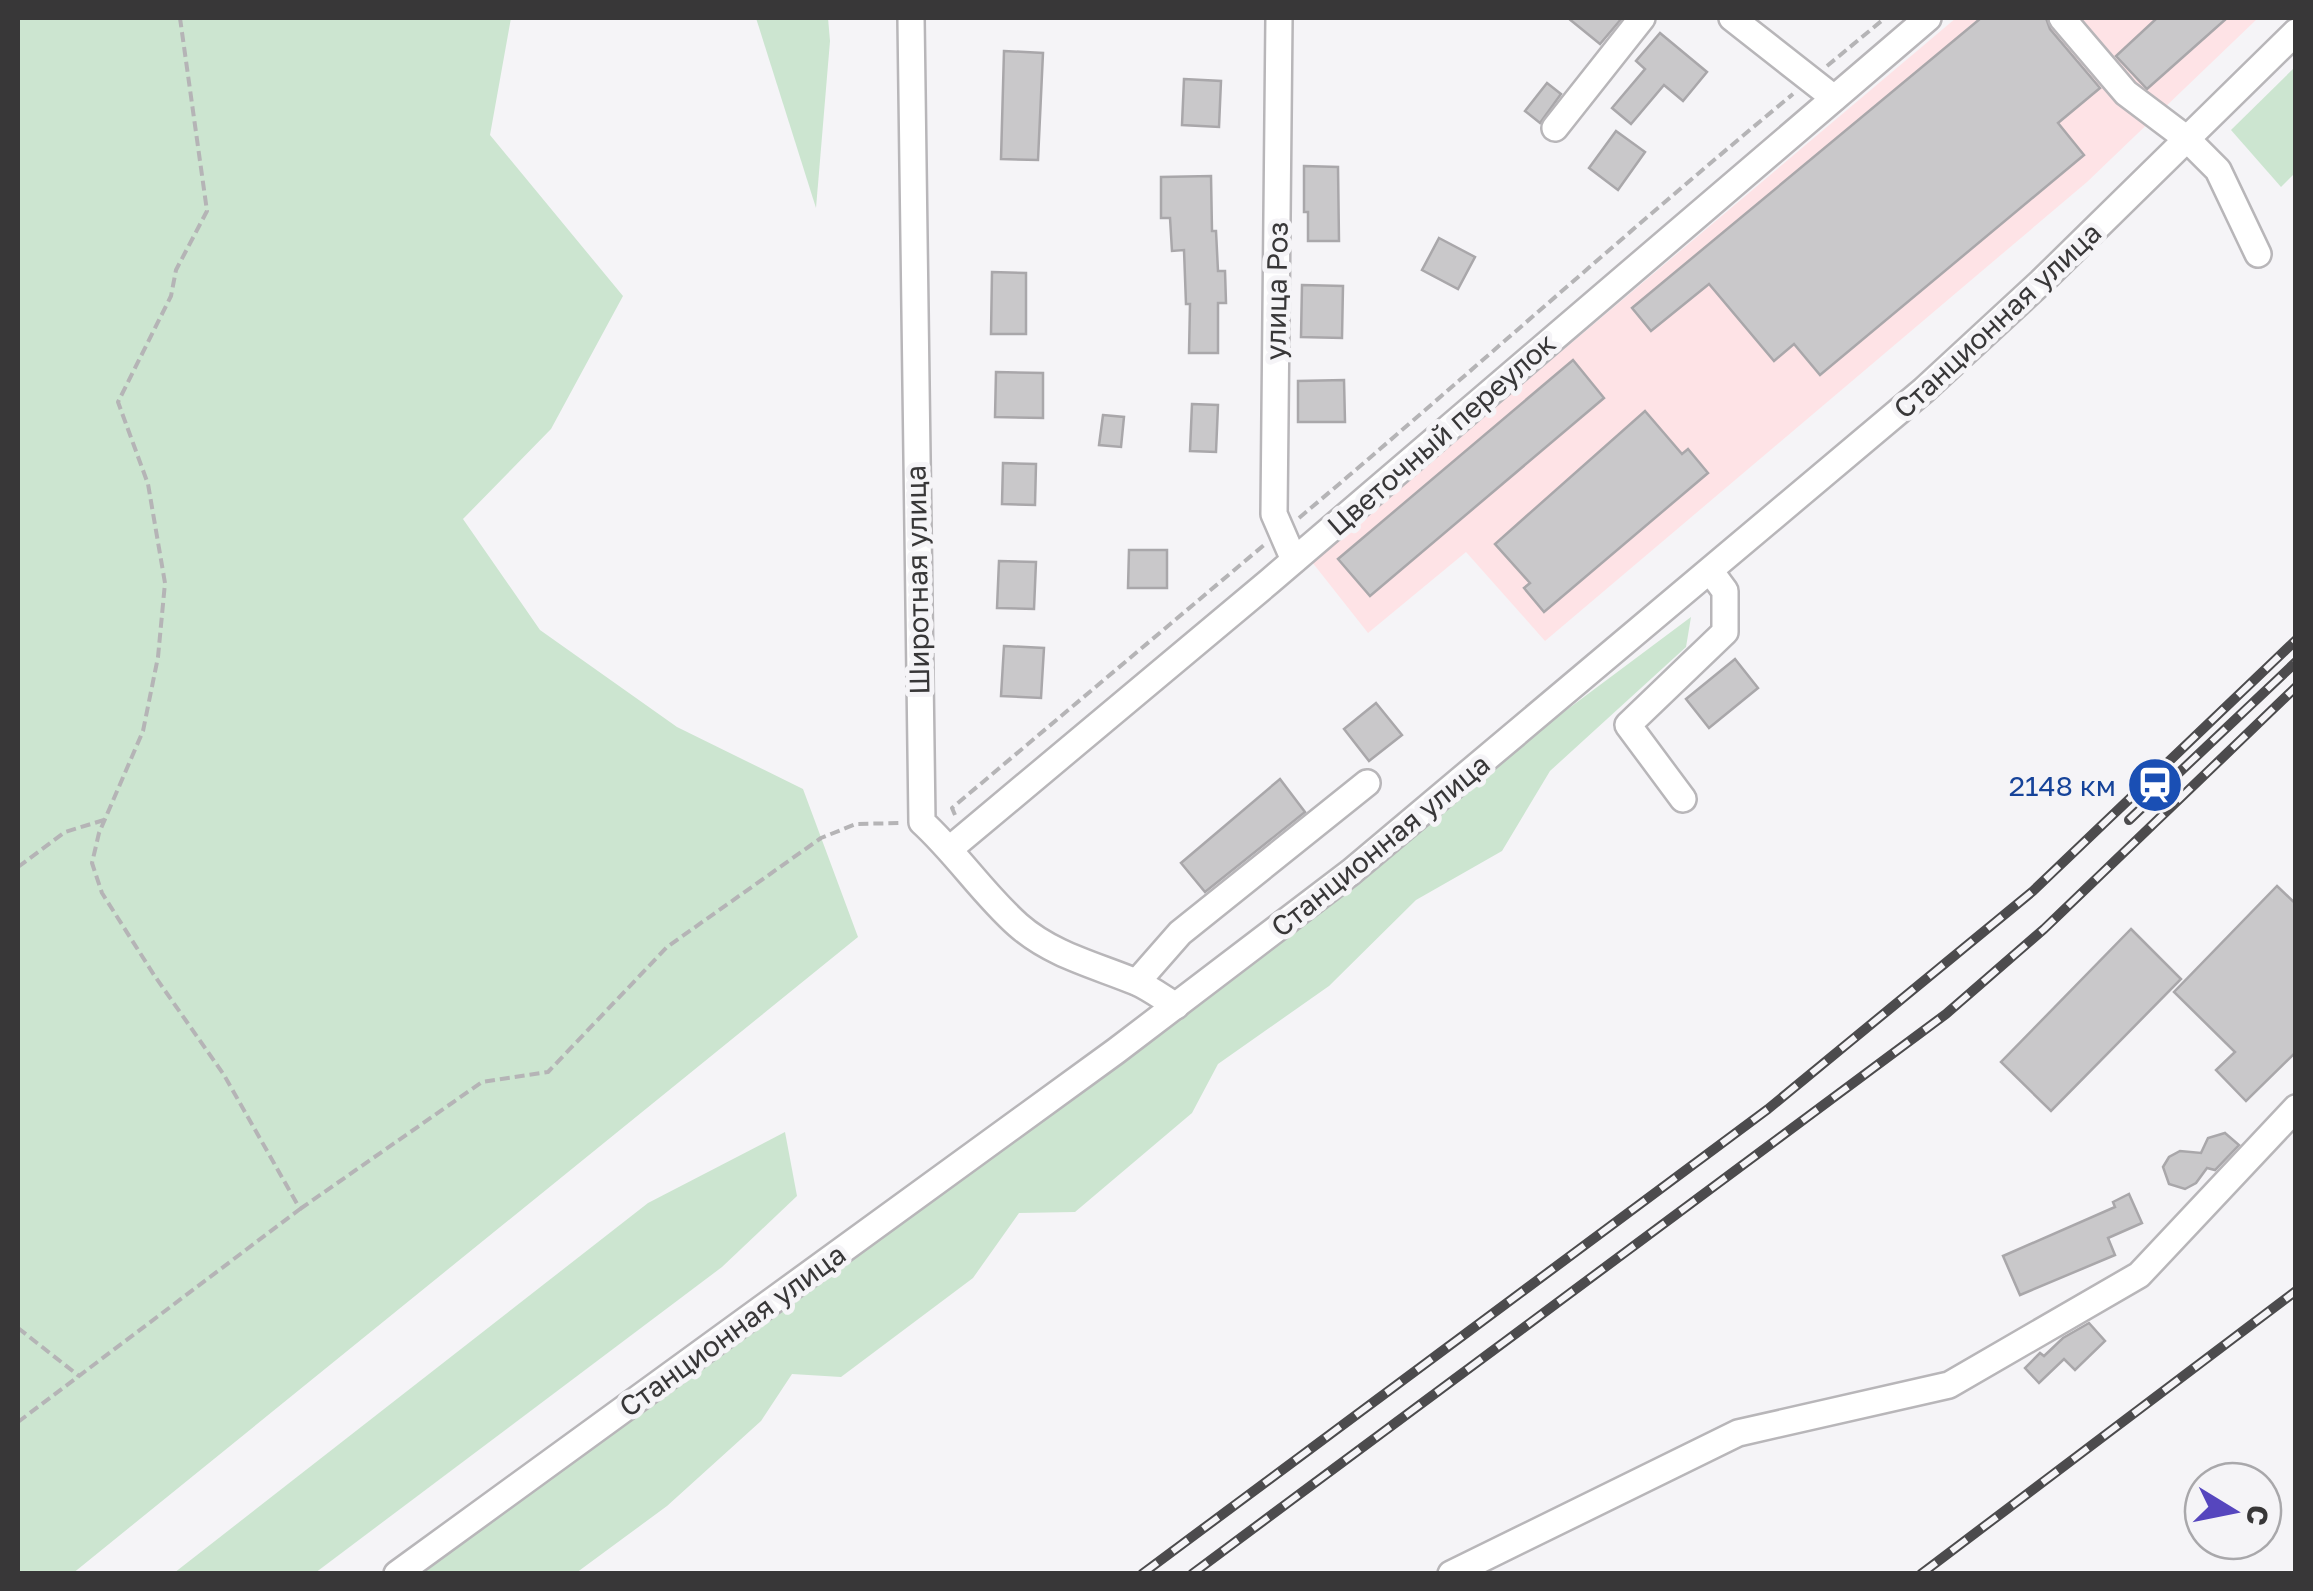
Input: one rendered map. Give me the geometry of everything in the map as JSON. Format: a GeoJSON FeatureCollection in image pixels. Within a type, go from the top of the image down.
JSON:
{"type":"FeatureCollection","features":[{"type":"Feature","properties":{"kind":"street","name":"Широтная улица"},"geometry":{"type":"LineString","coordinates":[[911,18],[922,822]]}},
{"type":"Feature","properties":{"kind":"street","name":"улица Роз"},"geometry":{"type":"LineString","coordinates":[[1279,18],[1274,514],[1294,560]]}},
{"type":"Feature","properties":{"kind":"street"},"geometry":{"type":"LineString","coordinates":[[1556,128],[1642,18]]}},
{"type":"Feature","properties":{"kind":"street"},"geometry":{"type":"LineString","coordinates":[[1732,18],[1834,98]]}},
{"type":"Feature","properties":{"kind":"street","name":"Цветочный переулок"},"geometry":{"type":"LineString","coordinates":[[950,848],[1294,560],[1928,18]]}},
{"type":"Feature","properties":{"kind":"street"},"geometry":{"type":"LineString","coordinates":[[2062,18],[2126,94],[2187,140],[2218,170],[2258,254]]}},
{"type":"Feature","properties":{"kind":"street","name":"Станционная улица"},"geometry":{"type":"LineString","coordinates":[[397,1574],[1176,1006],[1351,872],[1924,390],[2296,32]]}},
{"type":"Feature","properties":{"kind":"street"},"geometry":{"type":"LineString","coordinates":[[1683,799],[1628,725],[1725,632],[1725,591],[1711,572]]}},
{"type":"Feature","properties":{"kind":"street"},"geometry":{"type":"LineString","coordinates":[[1137,982],[1180,933],[1367,783]]}},
{"type":"Feature","properties":{"kind":"street"},"geometry":{"type":"LineString","coordinates":[[922,822],[1018,925],[1060,954],[1137,982],[1176,1006]]}},
{"type":"Feature","properties":{"kind":"street"},"geometry":{"type":"LineString","coordinates":[[1450,1574],[1738,1433],[1949,1386],[2139,1275],[2296,1108]]}},
{"type":"Feature","properties":{"kind":"path"},"geometry":{"type":"LineString","coordinates":[[180,18],[207,211],[176,270],[171,296],[118,402],[148,484],[166,583],[158,657],[143,731],[104,820],[92,863],[102,893],[224,1075],[300,1209]]}},
{"type":"Feature","properties":{"kind":"path"},"geometry":{"type":"LineString","coordinates":[[18,867],[65,832],[104,820]]}},
{"type":"Feature","properties":{"kind":"path"},"geometry":{"type":"LineString","coordinates":[[18,1422],[300,1209],[482,1082],[548,1072],[667,947],[821,838],[856,824],[922,822]]}},
{"type":"Feature","properties":{"kind":"path"},"geometry":{"type":"LineString","coordinates":[[18,1328],[79,1376]]}},
{"type":"Feature","properties":{"kind":"shaded area"},"geometry":{"type":"Polygon","coordinates":[[[1956,18],[2258,18],[2087,182],[1545,641],[1466,552],[1368,633],[1312,562],[1956,18]]]}},
{"type":"Feature","properties":{"kind":"green space"},"geometry":{"type":"Polygon","coordinates":[[[18,18],[511,18],[490,135],[623,296],[551,429],[463,519],[540,630],[677,727],[803,789],[858,937],[72,1574],[18,1573],[18,18]]]}},
{"type":"Feature","properties":{"kind":"green space"},"geometry":{"type":"Polygon","coordinates":[[[756,18],[828,18],[830,41],[816,208],[756,18]]]}},
{"type":"Feature","properties":{"kind":"green space"},"geometry":{"type":"Polygon","coordinates":[[[2295,67],[2295,173],[2281,187],[2231,130],[2295,67]]]}},
{"type":"Feature","properties":{"kind":"green space"},"geometry":{"type":"Polygon","coordinates":[[[1691,617],[1686,647],[1550,771],[1502,851],[1416,900],[1329,986],[1218,1064],[1192,1113],[1075,1212],[1019,1213],[973,1278],[841,1377],[792,1374],[761,1421],[667,1506],[576,1573],[411,1574],[1691,617]]]}},
{"type":"Feature","properties":{"kind":"green space"},"geometry":{"type":"Polygon","coordinates":[[[785,1132],[797,1196],[722,1267],[315,1573],[174,1573],[648,1203],[785,1132]]]}},
{"type":"Feature","properties":{"kind":"building"},"geometry":{"type":"Polygon","coordinates":[[[1568,18],[1622,18],[1600,44],[1568,18]]]}},
{"type":"Feature","properties":{"kind":"building"},"geometry":{"type":"Polygon","coordinates":[[[1981,18],[2046,18],[2050,29],[2100,88],[2058,123],[2084,155],[1820,375],[1794,344],[1774,361],[1709,284],[1651,331],[1632,308],[1981,18]]]}},
{"type":"Feature","properties":{"kind":"building"},"geometry":{"type":"Polygon","coordinates":[[[2157,18],[2227,18],[2147,89],[2116,56],[2157,18]]]}},
{"type":"Feature","properties":{"kind":"building"},"geometry":{"type":"Polygon","coordinates":[[[1660,33],[1707,72],[1683,101],[1664,85],[1631,124],[1612,108],[1645,69],[1636,61],[1660,33]]]}},
{"type":"Feature","properties":{"kind":"building"},"geometry":{"type":"Polygon","coordinates":[[[1004,51],[1043,53],[1038,160],[1001,159],[1004,51]]]}},
{"type":"Feature","properties":{"kind":"building"},"geometry":{"type":"Polygon","coordinates":[[[1184,79],[1221,81],[1219,127],[1182,125],[1184,79]]]}},
{"type":"Feature","properties":{"kind":"building"},"geometry":{"type":"Polygon","coordinates":[[[1547,83],[1561,94],[1540,123],[1525,111],[1547,83]]]}},
{"type":"Feature","properties":{"kind":"building"},"geometry":{"type":"Polygon","coordinates":[[[1616,131],[1645,152],[1618,190],[1589,168],[1616,131]]]}},
{"type":"Feature","properties":{"kind":"building"},"geometry":{"type":"Polygon","coordinates":[[[1304,166],[1338,167],[1339,241],[1308,241],[1304,166]]]}},
{"type":"Feature","properties":{"kind":"building"},"geometry":{"type":"Polygon","coordinates":[[[1211,176],[1212,231],[1216,231],[1218,271],[1225,271],[1226,303],[1218,303],[1218,353],[1189,353],[1190,304],[1186,304],[1184,250],[1172,251],[1170,218],[1161,218],[1161,177],[1211,176]]]}},
{"type":"Feature","properties":{"kind":"building"},"geometry":{"type":"Polygon","coordinates":[[[1439,238],[1475,257],[1458,289],[1422,270],[1439,238]]]}},
{"type":"Feature","properties":{"kind":"building"},"geometry":{"type":"Polygon","coordinates":[[[992,272],[1026,273],[1026,334],[991,334],[992,272]]]}},
{"type":"Feature","properties":{"kind":"building"},"geometry":{"type":"Polygon","coordinates":[[[1302,285],[1343,286],[1342,338],[1301,337],[1302,285]]]}},
{"type":"Feature","properties":{"kind":"building"},"geometry":{"type":"Polygon","coordinates":[[[1573,360],[1604,398],[1370,596],[1338,559],[1573,360]]]}},
{"type":"Feature","properties":{"kind":"building"},"geometry":{"type":"Polygon","coordinates":[[[996,372],[1043,373],[1043,418],[995,417],[996,372]]]}},
{"type":"Feature","properties":{"kind":"building"},"geometry":{"type":"Polygon","coordinates":[[[1344,380],[1345,422],[1298,422],[1298,381],[1344,380]]]}},
{"type":"Feature","properties":{"kind":"building"},"geometry":{"type":"Polygon","coordinates":[[[1192,404],[1218,405],[1216,452],[1190,451],[1192,404]]]}},
{"type":"Feature","properties":{"kind":"building"},"geometry":{"type":"Polygon","coordinates":[[[1645,411],[1682,454],[1688,449],[1708,473],[1544,612],[1524,588],[1530,583],[1495,544],[1645,411]]]}},
{"type":"Feature","properties":{"kind":"building"},"geometry":{"type":"Polygon","coordinates":[[[1103,415],[1124,417],[1121,447],[1099,445],[1103,415]]]}},
{"type":"Feature","properties":{"kind":"building"},"geometry":{"type":"Polygon","coordinates":[[[1003,463],[1036,464],[1035,505],[1002,504],[1003,463]]]}},
{"type":"Feature","properties":{"kind":"building"},"geometry":{"type":"Polygon","coordinates":[[[1129,550],[1167,550],[1167,588],[1128,588],[1129,550]]]}},
{"type":"Feature","properties":{"kind":"building"},"geometry":{"type":"Polygon","coordinates":[[[999,561],[1036,562],[1034,609],[997,608],[999,561]]]}},
{"type":"Feature","properties":{"kind":"building"},"geometry":{"type":"Polygon","coordinates":[[[1004,646],[1044,648],[1041,698],[1001,696],[1004,646]]]}},
{"type":"Feature","properties":{"kind":"building"},"geometry":{"type":"Polygon","coordinates":[[[1735,659],[1758,688],[1709,728],[1686,699],[1735,659]]]}},
{"type":"Feature","properties":{"kind":"building"},"geometry":{"type":"Polygon","coordinates":[[[1376,703],[1402,735],[1369,761],[1344,729],[1376,703]]]}},
{"type":"Feature","properties":{"kind":"building"},"geometry":{"type":"Polygon","coordinates":[[[1280,779],[1305,812],[1205,892],[1181,863],[1280,779]]]}},
{"type":"Feature","properties":{"kind":"building"},"geometry":{"type":"Polygon","coordinates":[[[2277,886],[2296,904],[2296,1052],[2246,1101],[2216,1070],[2235,1052],[2174,992],[2277,886]]]}},
{"type":"Feature","properties":{"kind":"building"},"geometry":{"type":"Polygon","coordinates":[[[2131,929],[2181,979],[2051,1111],[2001,1062],[2131,929]]]}},
{"type":"Feature","properties":{"kind":"building"},"geometry":{"type":"Polygon","coordinates":[[[2225,1133],[2239,1145],[2215,1170],[2207,1168],[2196,1183],[2185,1189],[2169,1184],[2163,1167],[2169,1157],[2180,1151],[2201,1153],[2208,1138],[2225,1133]]]}},
{"type":"Feature","properties":{"kind":"building"},"geometry":{"type":"Polygon","coordinates":[[[2129,1194],[2142,1223],[2108,1238],[2115,1255],[2020,1295],[2003,1256],[2115,1207],[2113,1202],[2129,1194]]]}},
{"type":"Feature","properties":{"kind":"building"},"geometry":{"type":"Polygon","coordinates":[[[2089,1323],[2105,1341],[2075,1370],[2064,1359],[2039,1383],[2025,1368],[2040,1353],[2044,1356],[2063,1338],[2089,1323]]]}},
{"type":"Feature","properties":{"kind":"railway"},"geometry":{"type":"LineString","coordinates":[[1142,1574],[1768,1109],[2033,891],[2296,640]]}},
{"type":"Feature","properties":{"kind":"railway"},"geometry":{"type":"LineString","coordinates":[[2129,820],[2296,662]]}},
{"type":"Feature","properties":{"kind":"railway"},"geometry":{"type":"LineString","coordinates":[[1192,1574],[1946,1014],[2044,929],[2296,687]]}},
{"type":"Feature","properties":{"kind":"railway"},"geometry":{"type":"LineString","coordinates":[[1921,1574],[2296,1291]]}},
{"type":"Feature","properties":{"kind":"place","name":"2148 км"},"geometry":{"type":"Point","coordinates":[2155,785]}}]}
